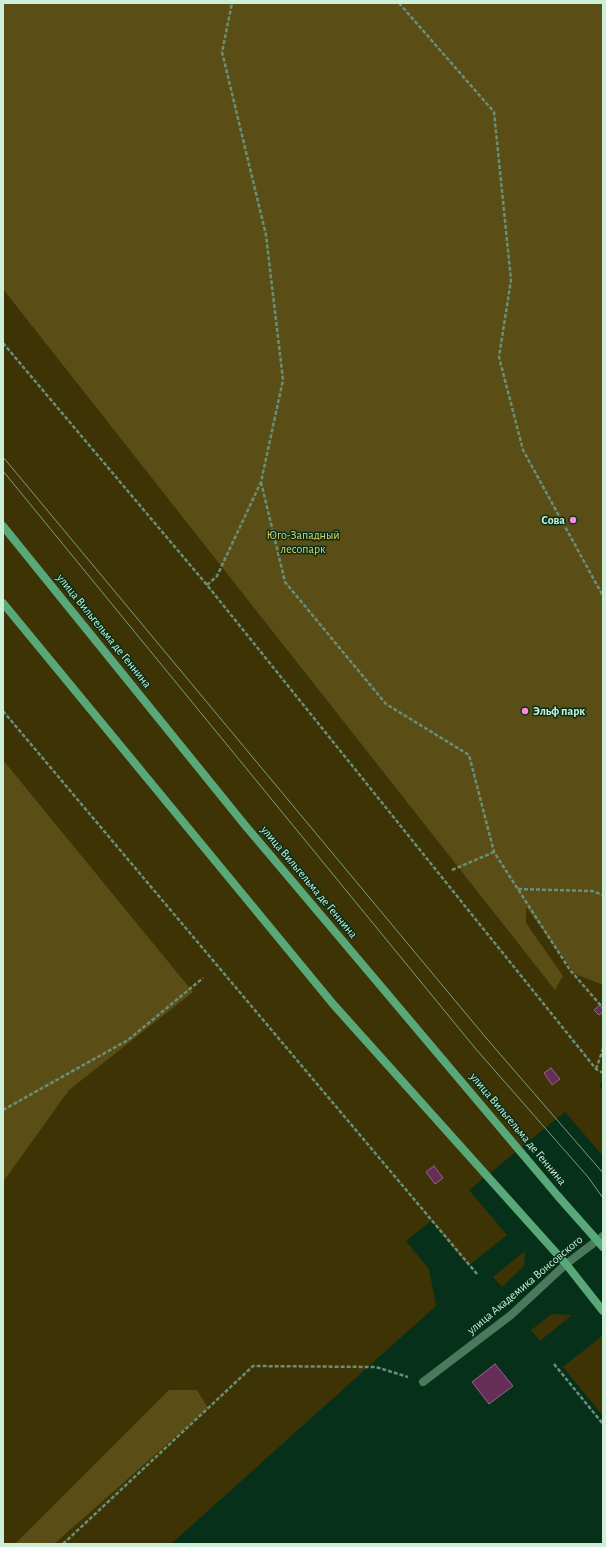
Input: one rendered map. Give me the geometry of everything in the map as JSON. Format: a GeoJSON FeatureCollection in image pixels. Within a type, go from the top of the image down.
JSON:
{"type":"FeatureCollection","features":[{"type":"Feature","properties":{"kind":"main road","name":"улица Вильгельма де Геннина"},"geometry":{"type":"LineString","coordinates":[[3,526],[244,824],[547,1183],[601,1241]]}},
{"type":"Feature","properties":{"kind":"main road"},"geometry":{"type":"LineString","coordinates":[[3,603],[333,1004],[566,1264],[603,1311]]}},
{"type":"Feature","properties":{"kind":"street","name":"улица Академика Вонсовского"},"geometry":{"type":"LineString","coordinates":[[423,1382],[511,1315],[566,1264],[601,1241]]}},
{"type":"Feature","properties":{"kind":"path"},"geometry":{"type":"LineString","coordinates":[[206,585],[218,576],[261,482],[283,380],[266,235],[222,52],[232,3]]}},
{"type":"Feature","properties":{"kind":"path"},"geometry":{"type":"LineString","coordinates":[[399,3],[494,112],[511,280],[499,357],[523,450],[603,596]]}},
{"type":"Feature","properties":{"kind":"path"},"geometry":{"type":"LineString","coordinates":[[3,343],[206,585],[596,1070],[603,1073]]}},
{"type":"Feature","properties":{"kind":"path"},"geometry":{"type":"LineString","coordinates":[[261,482],[285,582],[386,704],[469,755],[494,852],[570,970],[603,1008]]}},
{"type":"Feature","properties":{"kind":"path"},"geometry":{"type":"LineString","coordinates":[[3,711],[477,1274]]}},
{"type":"Feature","properties":{"kind":"path"},"geometry":{"type":"LineString","coordinates":[[452,870],[494,852]]}},
{"type":"Feature","properties":{"kind":"path"},"geometry":{"type":"LineString","coordinates":[[518,889],[592,891],[603,895]]}},
{"type":"Feature","properties":{"kind":"path"},"geometry":{"type":"LineString","coordinates":[[3,1110],[128,1040],[203,978]]}},
{"type":"Feature","properties":{"kind":"path"},"geometry":{"type":"LineString","coordinates":[[596,1070],[603,1049]]}},
{"type":"Feature","properties":{"kind":"path"},"geometry":{"type":"LineString","coordinates":[[554,1364],[603,1424]]}},
{"type":"Feature","properties":{"kind":"path"},"geometry":{"type":"LineString","coordinates":[[63,1544],[253,1366],[376,1367],[423,1382]]}},
{"type":"Feature","properties":{"kind":"green space","name":"Юго-Западный лесопарк"},"geometry":{"type":"Polygon","coordinates":[[[3,3],[603,3],[603,1082],[599,1085],[603,1090],[603,1156],[565,1112],[469,1190],[507,1235],[468,1266],[431,1221],[406,1241],[429,1269],[436,1306],[171,1544],[3,1544],[3,3]]]}},
{"type":"Feature","properties":{"kind":"green space"},"geometry":{"type":"Polygon","coordinates":[[[3,3],[603,3],[603,985],[575,974],[526,907],[526,923],[563,976],[555,990],[3,289],[3,3]]]}},
{"type":"Feature","properties":{"kind":"green space"},"geometry":{"type":"Polygon","coordinates":[[[3,760],[193,992],[69,1090],[3,1182],[3,760]]]}},
{"type":"Feature","properties":{"kind":"green space"},"geometry":{"type":"Polygon","coordinates":[[[525,1251],[524,1266],[502,1287],[493,1277],[525,1251]]]}},
{"type":"Feature","properties":{"kind":"green space"},"geometry":{"type":"Polygon","coordinates":[[[552,1314],[572,1315],[540,1341],[531,1330],[552,1314]]]}},
{"type":"Feature","properties":{"kind":"green space"},"geometry":{"type":"Polygon","coordinates":[[[603,1335],[603,1416],[563,1367],[603,1335]]]}},
{"type":"Feature","properties":{"kind":"green space"},"geometry":{"type":"Polygon","coordinates":[[[169,1390],[197,1390],[208,1408],[54,1544],[15,1544],[169,1390]]]}},
{"type":"Feature","properties":{"kind":"building"},"geometry":{"type":"Polygon","coordinates":[[[600,1005],[603,1012],[599,1015],[594,1010],[600,1005]]]}},
{"type":"Feature","properties":{"kind":"building"},"geometry":{"type":"Polygon","coordinates":[[[551,1068],[560,1079],[552,1085],[544,1073],[551,1068]]]}},
{"type":"Feature","properties":{"kind":"building"},"geometry":{"type":"Polygon","coordinates":[[[434,1166],[443,1178],[435,1184],[426,1172],[434,1166]]]}},
{"type":"Feature","properties":{"kind":"building"},"geometry":{"type":"Polygon","coordinates":[[[495,1364],[513,1386],[489,1404],[472,1382],[495,1364]]]}},
{"type":"Feature","properties":{"kind":"tram line"},"geometry":{"type":"LineString","coordinates":[[3,457],[487,1039],[603,1173]]}},
{"type":"Feature","properties":{"kind":"tram line"},"geometry":{"type":"LineString","coordinates":[[3,471],[475,1048],[588,1177],[603,1198]]}},
{"type":"Feature","properties":{"kind":"place","name":"Сова"},"geometry":{"type":"Point","coordinates":[573,520]}},
{"type":"Feature","properties":{"kind":"place","name":"Эльф парк"},"geometry":{"type":"Point","coordinates":[525,711]}}]}
